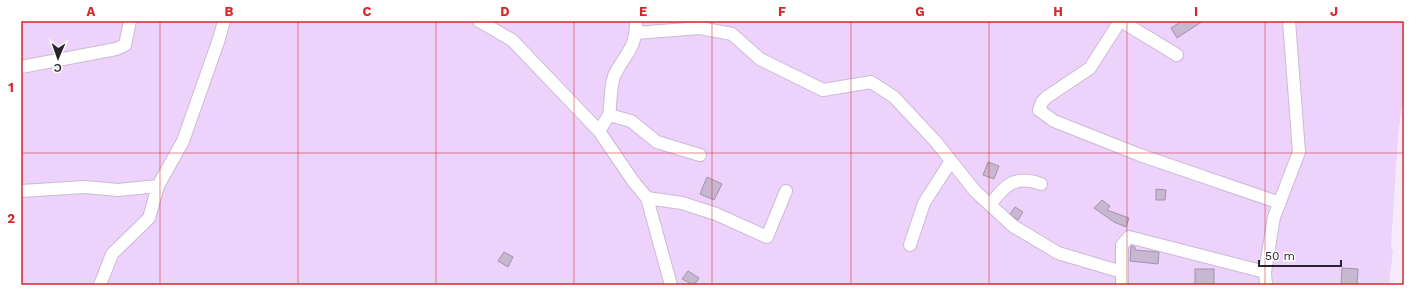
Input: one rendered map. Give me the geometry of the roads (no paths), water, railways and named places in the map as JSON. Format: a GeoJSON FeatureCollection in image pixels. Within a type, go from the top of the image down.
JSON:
{"type":"FeatureCollection","features":[{"type":"Feature","properties":{"kind":"lane"},"geometry":{"type":"LineString","coordinates":[[21,67],[116,49],[125,44],[130,21]]}},
{"type":"Feature","properties":{"kind":"lane"},"geometry":{"type":"LineString","coordinates":[[100,285],[112,254],[149,218],[158,186],[183,141],[224,21]]}},
{"type":"Feature","properties":{"kind":"lane"},"geometry":{"type":"LineString","coordinates":[[479,21],[512,40],[599,131],[632,181],[647,198],[671,285]]}},
{"type":"Feature","properties":{"kind":"lane"},"geometry":{"type":"LineString","coordinates":[[1177,55],[1120,21],[1090,68],[1047,97],[1042,102],[1039,110],[1054,121],[1140,155],[1280,203]]}},
{"type":"Feature","properties":{"kind":"lane"},"geometry":{"type":"LineString","coordinates":[[1266,285],[1265,272],[1274,217],[1299,152],[1289,21]]}},
{"type":"Feature","properties":{"kind":"lane"},"geometry":{"type":"LineString","coordinates":[[599,131],[609,114],[614,76],[631,51],[636,27],[700,28],[732,34],[760,59],[823,90],[871,82],[894,97],[951,161],[975,192],[1013,226],[1058,253],[1122,272]]}},
{"type":"Feature","properties":{"kind":"lane"},"geometry":{"type":"LineString","coordinates":[[609,114],[631,121],[657,142],[700,155]]}},
{"type":"Feature","properties":{"kind":"lane"},"geometry":{"type":"LineString","coordinates":[[910,245],[924,203],[951,161]]}},
{"type":"Feature","properties":{"kind":"lane"},"geometry":{"type":"LineString","coordinates":[[990,205],[1004,186],[1018,181],[1035,182],[1041,184]]}},
{"type":"Feature","properties":{"kind":"lane"},"geometry":{"type":"LineString","coordinates":[[21,191],[85,187],[118,190],[158,186]]}},
{"type":"Feature","properties":{"kind":"lane"},"geometry":{"type":"LineString","coordinates":[[647,198],[682,203],[716,214],[767,237],[786,191]]}},
{"type":"Feature","properties":{"kind":"lane"},"geometry":{"type":"LineString","coordinates":[[1122,285],[1122,245],[1129,237],[1265,272]]}}]}
